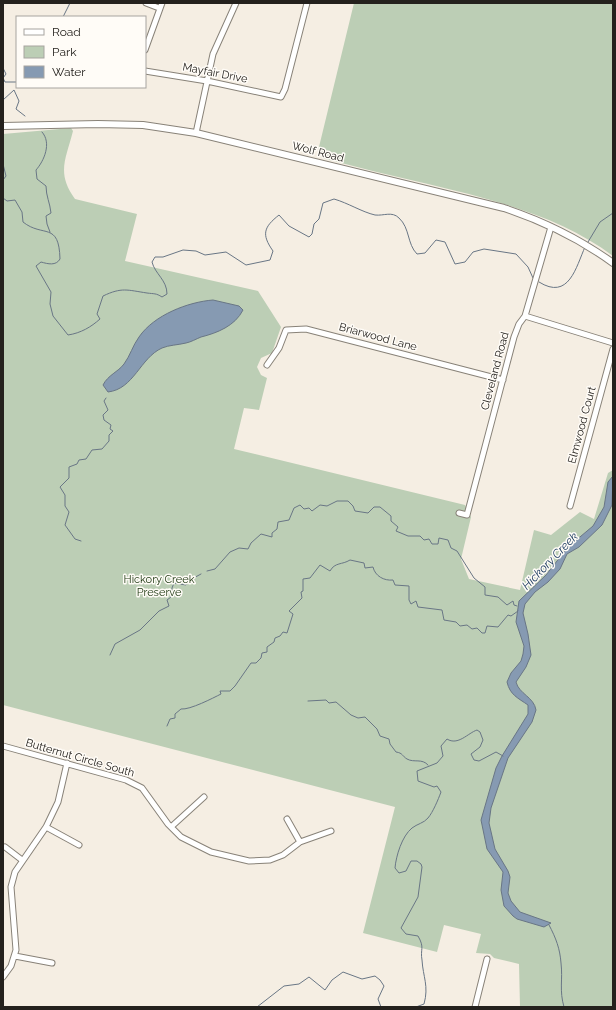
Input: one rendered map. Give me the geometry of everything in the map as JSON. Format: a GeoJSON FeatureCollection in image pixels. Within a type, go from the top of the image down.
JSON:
{"type":"FeatureCollection","features":[{"type":"Feature","properties":{"kind":"main road","name":"Wolf Road"},"geometry":{"type":"LineString","coordinates":[[3,126],[98,124],[143,125],[196,133],[471,199],[521,214],[551,226],[582,242],[613,263]]}},
{"type":"Feature","properties":{"kind":"street"},"geometry":{"type":"LineString","coordinates":[[146,3],[159,8]]}},
{"type":"Feature","properties":{"kind":"street"},"geometry":{"type":"LineString","coordinates":[[146,47],[162,3]]}},
{"type":"Feature","properties":{"kind":"street"},"geometry":{"type":"LineString","coordinates":[[196,133],[213,54],[236,3]]}},
{"type":"Feature","properties":{"kind":"street","name":"Mayfair Drive"},"geometry":{"type":"LineString","coordinates":[[146,71],[207,81],[281,97],[285,89],[307,3]]}},
{"type":"Feature","properties":{"kind":"street","name":"Cleveland Road"},"geometry":{"type":"LineString","coordinates":[[460,513],[467,515],[514,337],[519,324],[525,316],[551,226]]}},
{"type":"Feature","properties":{"kind":"street"},"geometry":{"type":"LineString","coordinates":[[525,316],[613,343]]}},
{"type":"Feature","properties":{"kind":"street","name":"Briarwood Lane"},"geometry":{"type":"LineString","coordinates":[[267,365],[279,348],[286,330],[306,328],[503,380]]}},
{"type":"Feature","properties":{"kind":"street","name":"Elmwood Court"},"geometry":{"type":"LineString","coordinates":[[570,506],[613,349]]}},
{"type":"Feature","properties":{"kind":"street","name":"Butternut Circle South"},"geometry":{"type":"LineString","coordinates":[[3,746],[126,780],[142,788],[171,827],[181,837],[211,852],[249,861],[270,860],[283,855],[300,842],[332,831]]}},
{"type":"Feature","properties":{"kind":"street"},"geometry":{"type":"LineString","coordinates":[[3,977],[11,966],[15,956],[16,937],[11,887],[15,872],[46,827],[58,802],[66,763]]}},
{"type":"Feature","properties":{"kind":"street"},"geometry":{"type":"LineString","coordinates":[[171,827],[204,797]]}},
{"type":"Feature","properties":{"kind":"street"},"geometry":{"type":"LineString","coordinates":[[287,819],[300,842]]}},
{"type":"Feature","properties":{"kind":"street"},"geometry":{"type":"LineString","coordinates":[[46,827],[79,846]]}},
{"type":"Feature","properties":{"kind":"street"},"geometry":{"type":"LineString","coordinates":[[5,847],[22,860]]}},
{"type":"Feature","properties":{"kind":"street"},"geometry":{"type":"LineString","coordinates":[[15,956],[52,963]]}},
{"type":"Feature","properties":{"kind":"street"},"geometry":{"type":"LineString","coordinates":[[475,1007],[487,959]]}},
{"type":"Feature","properties":{"kind":"green space"},"geometry":{"type":"Polygon","coordinates":[[[354,3],[613,3],[613,256],[571,230],[524,211],[476,196],[322,158],[318,151],[354,3]]]}},
{"type":"Feature","properties":{"kind":"green space","name":"Hickory Creek Preserve"},"geometry":{"type":"Polygon","coordinates":[[[71,128],[73,131],[64,166],[64,173],[69,190],[75,199],[137,214],[125,261],[258,291],[281,327],[272,353],[261,358],[257,367],[261,375],[267,378],[259,410],[244,408],[234,449],[465,505],[471,517],[461,559],[469,579],[520,590],[534,530],[551,535],[580,512],[594,519],[608,473],[613,470],[613,1007],[520,1007],[519,964],[494,958],[490,954],[476,953],[481,934],[444,925],[437,952],[363,933],[395,807],[3,705],[3,134],[71,128]],[[591,528],[568,547],[538,584],[591,530],[591,528]]]}},
{"type":"Feature","properties":{"kind":"water"},"geometry":{"type":"Polygon","coordinates":[[[213,300],[239,306],[243,310],[240,316],[230,325],[219,331],[188,343],[162,348],[154,353],[124,385],[117,390],[108,392],[103,385],[110,376],[124,364],[135,343],[145,329],[162,316],[172,311],[203,301],[213,300]]]}},
{"type":"Feature","properties":{"kind":"water"},"geometry":{"type":"Polygon","coordinates":[[[613,476],[612,505],[602,525],[579,547],[567,554],[560,569],[548,582],[535,592],[525,604],[523,613],[531,655],[526,667],[516,682],[520,690],[535,706],[536,710],[532,722],[508,758],[491,808],[489,823],[495,849],[510,877],[508,893],[511,901],[520,912],[551,923],[544,927],[517,919],[504,906],[501,890],[503,872],[487,849],[481,820],[496,768],[528,714],[528,705],[512,693],[507,682],[511,673],[521,661],[523,654],[524,646],[516,622],[519,601],[546,575],[568,547],[593,526],[604,507],[608,482],[613,476]]]}},
{"type":"Feature","properties":{"kind":"waterway"},"geometry":{"type":"LineString","coordinates":[[64,16],[70,3]]}},
{"type":"Feature","properties":{"kind":"waterway"},"geometry":{"type":"LineString","coordinates":[[3,68],[6,74],[3,78],[5,82],[16,82]]}},
{"type":"Feature","properties":{"kind":"waterway"},"geometry":{"type":"LineString","coordinates":[[3,100],[14,90],[19,101],[16,109],[25,116]]}},
{"type":"Feature","properties":{"kind":"waterway"},"geometry":{"type":"LineString","coordinates":[[42,132],[45,136],[47,146],[42,162],[36,170],[37,179],[46,186],[51,213],[46,216],[50,232]]}},
{"type":"Feature","properties":{"kind":"waterway"},"geometry":{"type":"LineString","coordinates":[[3,164],[6,176],[3,180]]}},
{"type":"Feature","properties":{"kind":"waterway"},"geometry":{"type":"LineString","coordinates":[[3,198],[7,201],[15,200],[22,212],[23,222],[30,227],[49,232],[57,239],[60,259],[56,263],[52,264],[41,262],[36,266],[51,292],[50,304],[53,316],[68,335],[86,329],[100,319],[97,314],[103,296],[110,293],[120,290],[129,290],[155,294],[162,297],[167,294],[165,285],[152,262],[155,257],[163,257],[183,250],[196,251],[205,255],[226,252],[246,265],[270,260],[273,251],[267,240],[266,231],[267,227],[274,219],[279,215],[289,226],[309,237],[312,234],[314,224],[319,219],[323,203],[334,199],[375,215],[391,214],[396,216],[403,222],[412,246],[417,254],[425,253],[436,240],[445,242],[455,264],[465,262],[473,252],[484,249],[516,254],[528,267],[533,278]]}},
{"type":"Feature","properties":{"kind":"waterway"},"geometry":{"type":"LineString","coordinates":[[588,242],[600,222],[613,213]]}},
{"type":"Feature","properties":{"kind":"waterway"},"geometry":{"type":"LineString","coordinates":[[539,282],[549,287],[564,285],[574,272],[585,247]]}},
{"type":"Feature","properties":{"kind":"waterway"},"geometry":{"type":"LineString","coordinates":[[81,541],[75,539],[65,525],[69,512],[65,506],[65,495],[60,487],[69,478],[69,467],[77,464],[79,460],[86,459],[92,450],[102,449],[109,441],[109,435],[113,431],[110,429],[111,425],[104,420],[103,415],[108,410],[104,401],[106,398]]}},
{"type":"Feature","properties":{"kind":"waterway"},"geometry":{"type":"LineString","coordinates":[[207,571],[215,569],[230,552],[239,548],[248,549],[251,543],[261,534],[272,537],[272,533],[277,529],[278,522],[289,520],[294,508],[300,505],[304,509],[309,508],[312,511],[320,505],[327,506],[337,501],[348,501],[353,506],[355,511],[368,513],[374,507],[380,507],[391,516],[391,521],[398,527],[396,531],[408,536],[420,536],[424,540],[429,539],[432,544],[438,544],[439,538],[448,540],[451,548],[457,551],[474,578],[485,587],[485,595],[498,597],[507,605],[513,601],[514,605],[517,606]]}},
{"type":"Feature","properties":{"kind":"waterway"},"geometry":{"type":"LineString","coordinates":[[167,726],[170,719],[175,718],[175,714],[181,709],[190,708],[207,701],[221,694],[220,691],[230,691],[251,663],[256,663],[261,658],[262,653],[267,652],[267,647],[274,642],[275,638],[280,636],[283,632],[287,633],[293,614],[289,611],[302,598],[301,592],[303,591],[303,579],[310,578],[320,565],[330,571],[334,566],[350,560],[364,563],[365,568],[373,567],[376,573],[383,579],[393,580],[395,585],[409,586],[409,600],[411,604],[416,601],[418,607],[442,610],[444,620],[456,622],[460,626],[467,625],[472,629],[477,628],[482,633],[485,633],[487,626],[498,627],[508,615],[511,616],[518,611]]}},
{"type":"Feature","properties":{"kind":"waterway"},"geometry":{"type":"LineString","coordinates":[[110,655],[115,644],[140,630],[159,611],[169,606],[167,600],[171,597],[174,583],[186,585],[188,581],[201,574]]}},
{"type":"Feature","properties":{"kind":"waterway"},"geometry":{"type":"LineString","coordinates":[[308,701],[326,700],[329,703],[336,702],[351,715],[358,718],[365,717],[377,729],[380,736],[389,739],[390,744],[396,752],[400,753],[405,758],[423,762],[428,765]]}},
{"type":"Feature","properties":{"kind":"waterway"},"geometry":{"type":"LineString","coordinates":[[416,1007],[424,1004],[426,992],[422,946],[418,936],[406,934],[401,928],[418,897],[422,867],[417,861],[411,861],[406,871],[399,873],[395,868],[398,852],[405,836],[412,828],[428,818],[434,809],[441,792],[437,786],[434,787],[418,781],[417,771],[437,763],[443,756],[441,746],[447,739],[451,741],[459,740],[477,730],[480,732],[483,740],[480,747],[471,754],[474,760],[479,761],[496,752],[503,756]]}},
{"type":"Feature","properties":{"kind":"waterway","name":"Hickory Creek"},"geometry":{"type":"LineString","coordinates":[[549,925],[556,939],[560,953],[564,1007]]}},
{"type":"Feature","properties":{"kind":"waterway"},"geometry":{"type":"LineString","coordinates":[[257,1007],[284,986],[299,984],[309,977],[325,990],[332,980],[343,972],[362,979],[375,976],[380,980],[384,986],[378,999],[381,1007]]}}]}
